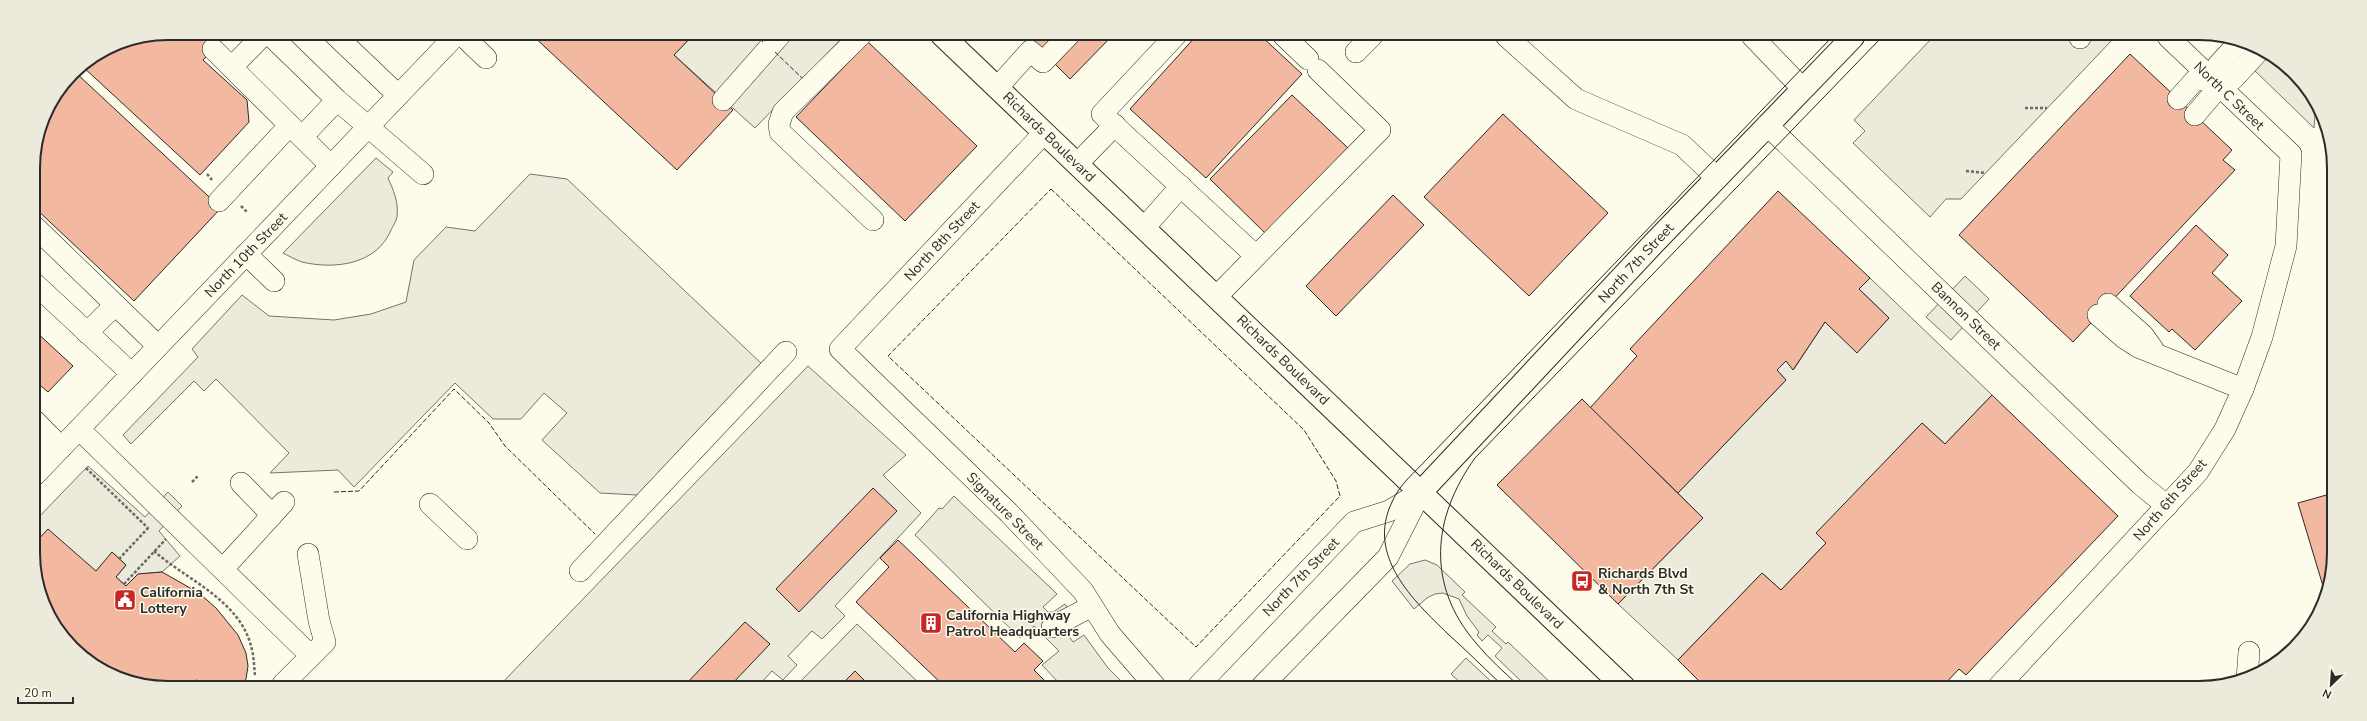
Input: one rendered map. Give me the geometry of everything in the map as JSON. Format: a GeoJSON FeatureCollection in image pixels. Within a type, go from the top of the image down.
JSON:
{"type":"FeatureCollection","features":[{"type":"Feature","properties":{"kind":"main road","name":"Richards Boulevard"},"geometry":{"type":"LineString","coordinates":[[947,40],[1619,681]]}},
{"type":"Feature","properties":{"kind":"main road","name":"North 7th Street"},"geometry":{"type":"LineString","coordinates":[[1421,492],[1717,178],[1850,40]]}},
{"type":"Feature","properties":{"kind":"street"},"geometry":{"type":"LineString","coordinates":[[232,67],[258,40]]}},
{"type":"Feature","properties":{"kind":"street"},"geometry":{"type":"LineString","coordinates":[[275,40],[337,100],[423,174]]}},
{"type":"Feature","properties":{"kind":"street"},"geometry":{"type":"LineString","coordinates":[[340,40],[398,95]]}},
{"type":"Feature","properties":{"kind":"street","name":"North 10th Street"},"geometry":{"type":"LineString","coordinates":[[40,468],[56,442],[79,429],[451,40]]}},
{"type":"Feature","properties":{"kind":"street"},"geometry":{"type":"LineString","coordinates":[[467,40],[486,58]]}},
{"type":"Feature","properties":{"kind":"street"},"geometry":{"type":"LineString","coordinates":[[723,100],[776,40]]}},
{"type":"Feature","properties":{"kind":"street"},"geometry":{"type":"LineString","coordinates":[[855,40],[783,112],[779,124],[780,132],[873,220]]}},
{"type":"Feature","properties":{"kind":"street"},"geometry":{"type":"LineString","coordinates":[[997,88],[1030,51],[1043,62],[1063,40]]}},
{"type":"Feature","properties":{"kind":"street"},"geometry":{"type":"LineString","coordinates":[[1171,40],[1102,114],[1256,256]]}},
{"type":"Feature","properties":{"kind":"street"},"geometry":{"type":"LineString","coordinates":[[1216,297],[1380,130],[1287,40]]}},
{"type":"Feature","properties":{"kind":"street"},"geometry":{"type":"LineString","coordinates":[[1356,52],[1368,40]]}},
{"type":"Feature","properties":{"kind":"street"},"geometry":{"type":"LineString","coordinates":[[1510,40],[1576,99],[1682,145],[1717,178]]}},
{"type":"Feature","properties":{"kind":"street"},"geometry":{"type":"LineString","coordinates":[[1756,40],[1803,89]]}},
{"type":"Feature","properties":{"kind":"street","name":"North C Street"},"geometry":{"type":"LineString","coordinates":[[2171,40],[2291,154]]}},
{"type":"Feature","properties":{"kind":"street"},"geometry":{"type":"LineString","coordinates":[[2195,115],[2212,95],[2218,65],[2236,45]]}},
{"type":"Feature","properties":{"kind":"street"},"geometry":{"type":"LineString","coordinates":[[213,49],[331,166]]}},
{"type":"Feature","properties":{"kind":"street"},"geometry":{"type":"LineString","coordinates":[[2178,99],[2195,80],[2233,79],[2256,54]]}},
{"type":"Feature","properties":{"kind":"street"},"geometry":{"type":"LineString","coordinates":[[219,201],[296,131],[337,100]]}},
{"type":"Feature","properties":{"kind":"street"},"geometry":{"type":"LineString","coordinates":[[1077,164],[1115,125]]}},
{"type":"Feature","properties":{"kind":"street","name":"Bannon Street"},"geometry":{"type":"LineString","coordinates":[[1768,125],[2140,484],[2167,506]]}},
{"type":"Feature","properties":{"kind":"street","name":"North 8th Street"},"geometry":{"type":"LineString","coordinates":[[840,349],[1044,133]]}},
{"type":"Feature","properties":{"kind":"street","name":"North 6th Street"},"geometry":{"type":"LineString","coordinates":[[2004,681],[2198,472],[2225,429],[2243,389],[2262,337],[2286,246],[2291,154]]}},
{"type":"Feature","properties":{"kind":"street"},"geometry":{"type":"LineString","coordinates":[[1144,228],[1181,186]]}},
{"type":"Feature","properties":{"kind":"street"},"geometry":{"type":"LineString","coordinates":[[40,232],[158,346]]}},
{"type":"Feature","properties":{"kind":"street"},"geometry":{"type":"LineString","coordinates":[[246,254],[274,281]]}},
{"type":"Feature","properties":{"kind":"street"},"geometry":{"type":"LineString","coordinates":[[40,289],[132,374]]}},
{"type":"Feature","properties":{"kind":"street"},"geometry":{"type":"LineString","coordinates":[[87,332],[115,305]]}},
{"type":"Feature","properties":{"kind":"street"},"geometry":{"type":"LineString","coordinates":[[2098,315],[2124,338],[2156,355],[2243,389]]}},
{"type":"Feature","properties":{"kind":"street","name":"Signature Street"},"geometry":{"type":"LineString","coordinates":[[840,349],[1009,512],[1083,591],[1110,634],[1151,681]]}},
{"type":"Feature","properties":{"kind":"street"},"geometry":{"type":"LineString","coordinates":[[580,571],[786,352]]}},
{"type":"Feature","properties":{"kind":"street"},"geometry":{"type":"LineString","coordinates":[[40,426],[56,442],[40,451]]}},
{"type":"Feature","properties":{"kind":"street"},"geometry":{"type":"LineString","coordinates":[[79,429],[223,568],[311,656]]}},
{"type":"Feature","properties":{"kind":"street"},"geometry":{"type":"LineString","coordinates":[[223,568],[278,508],[241,483]]}},
{"type":"Feature","properties":{"kind":"street","name":"North 7th Street"},"geometry":{"type":"LineString","coordinates":[[1203,681],[1354,522],[1389,511],[1421,492]]}},
{"type":"Feature","properties":{"kind":"street","name":"North 7th Street"},"geometry":{"type":"LineString","coordinates":[[1267,681],[1388,557],[1421,492]]}},
{"type":"Feature","properties":{"kind":"street"},"geometry":{"type":"LineString","coordinates":[[430,504],[467,539]]}},
{"type":"Feature","properties":{"kind":"street"},"geometry":{"type":"LineString","coordinates":[[286,681],[325,642],[319,621],[308,554]]}},
{"type":"Feature","properties":{"kind":"street"},"geometry":{"type":"LineString","coordinates":[[1052,627],[1092,606]]}},
{"type":"Feature","properties":{"kind":"street"},"geometry":{"type":"LineString","coordinates":[[2248,671],[2249,652]]}},
{"type":"Feature","properties":{"kind":"path"},"geometry":{"type":"LineString","coordinates":[[2026,108],[2047,108]]}},
{"type":"Feature","properties":{"kind":"path"},"geometry":{"type":"LineString","coordinates":[[1966,171],[1986,173]]}},
{"type":"Feature","properties":{"kind":"path"},"geometry":{"type":"LineString","coordinates":[[86,468],[148,528]]}},
{"type":"Feature","properties":{"kind":"path"},"geometry":{"type":"LineString","coordinates":[[192,482],[198,476]]}},
{"type":"Feature","properties":{"kind":"path"},"geometry":{"type":"LineString","coordinates":[[119,559],[152,524]]}},
{"type":"Feature","properties":{"kind":"path"},"geometry":{"type":"LineString","coordinates":[[124,584],[168,536]]}},
{"type":"Feature","properties":{"kind":"path"},"geometry":{"type":"LineString","coordinates":[[154,551],[170,565],[206,588],[226,606],[243,628],[252,650],[255,675]]}},
{"type":"Feature","properties":{"kind":"shaded area"},"geometry":{"type":"Polygon","coordinates":[[[688,40],[840,40],[755,128],[674,55],[688,40]]]}},
{"type":"Feature","properties":{"kind":"shaded area"},"geometry":{"type":"Polygon","coordinates":[[[1930,40],[2112,40],[1961,199],[1946,199],[1930,217],[1853,143],[1865,131],[1854,120],[1930,40]]]}},
{"type":"Feature","properties":{"kind":"shaded area"},"geometry":{"type":"Polygon","coordinates":[[[2226,43],[2248,50],[2277,66],[2301,90],[2310,104],[2315,114],[2314,128],[2226,43]]]}},
{"type":"Feature","properties":{"kind":"shaded area"},"geometry":{"type":"Polygon","coordinates":[[[376,158],[393,172],[388,178],[397,206],[396,219],[385,241],[366,257],[354,262],[341,264],[328,265],[302,262],[283,253],[376,158]]]}},
{"type":"Feature","properties":{"kind":"shaded area"},"geometry":{"type":"Polygon","coordinates":[[[530,174],[567,179],[764,366],[637,495],[600,493],[542,440],[567,413],[544,393],[521,419],[493,419],[455,383],[354,487],[338,470],[270,473],[289,453],[216,379],[204,391],[194,381],[131,444],[123,435],[198,357],[192,349],[242,295],[269,316],[334,320],[371,314],[406,302],[414,260],[446,227],[475,231],[530,174]]]}},
{"type":"Feature","properties":{"kind":"shaded area"},"geometry":{"type":"Polygon","coordinates":[[[1965,276],[1989,299],[1951,340],[1926,317],[1965,276]]]}},
{"type":"Feature","properties":{"kind":"shaded area"},"geometry":{"type":"Polygon","coordinates":[[[1870,278],[1992,395],[1945,444],[1922,423],[1817,533],[1826,543],[1781,590],[1762,573],[1678,660],[1618,604],[1703,518],[1678,493],[1786,380],[1777,370],[1786,361],[1794,369],[1825,322],[1857,352],[1889,318],[1859,289],[1870,278]]]}},
{"type":"Feature","properties":{"kind":"shaded area"},"geometry":{"type":"Polygon","coordinates":[[[808,366],[906,455],[883,475],[921,513],[835,606],[845,616],[822,639],[812,631],[788,656],[797,665],[783,680],[772,671],[763,681],[504,681],[808,366]]]}},
{"type":"Feature","properties":{"kind":"shaded area"},"geometry":{"type":"Polygon","coordinates":[[[88,466],[145,517],[168,492],[182,506],[159,531],[180,556],[162,572],[138,574],[126,586],[116,577],[126,565],[113,553],[96,571],[40,545],[40,516],[88,466]]]}},
{"type":"Feature","properties":{"kind":"shaded area"},"geometry":{"type":"Polygon","coordinates":[[[954,496],[1057,594],[1043,607],[1048,612],[1053,612],[1065,604],[1078,625],[1070,630],[1068,635],[1073,642],[1084,635],[1108,668],[1121,681],[1057,681],[1042,665],[1059,651],[1034,626],[1020,638],[915,535],[939,508],[942,509],[954,496]]]}},
{"type":"Feature","properties":{"kind":"shaded area"},"geometry":{"type":"Polygon","coordinates":[[[1425,560],[1437,565],[1465,592],[1462,595],[1496,627],[1492,631],[1506,644],[1508,642],[1549,681],[1521,681],[1495,656],[1502,648],[1488,635],[1482,641],[1477,635],[1479,632],[1467,616],[1459,599],[1443,593],[1435,594],[1427,598],[1414,609],[1392,581],[1410,564],[1425,560]]]}},
{"type":"Feature","properties":{"kind":"shaded area"},"geometry":{"type":"Polygon","coordinates":[[[857,624],[917,681],[801,681],[857,624]]]}},
{"type":"Feature","properties":{"kind":"shaded area"},"geometry":{"type":"Polygon","coordinates":[[[1466,658],[1491,681],[1459,681],[1451,674],[1466,658]]]}},
{"type":"Feature","properties":{"kind":"building"},"geometry":{"type":"Polygon","coordinates":[[[168,40],[222,40],[203,60],[247,100],[249,122],[200,175],[86,70],[111,53],[135,44],[168,40]]]}},
{"type":"Feature","properties":{"kind":"building"},"geometry":{"type":"Polygon","coordinates":[[[537,40],[688,40],[674,55],[733,110],[677,170],[537,40]]]}},
{"type":"Feature","properties":{"kind":"building"},"geometry":{"type":"Polygon","coordinates":[[[1033,40],[1055,40],[1045,51],[1033,40]]]}},
{"type":"Feature","properties":{"kind":"building"},"geometry":{"type":"Polygon","coordinates":[[[1073,40],[1108,40],[1070,79],[1052,61],[1073,40]]]}},
{"type":"Feature","properties":{"kind":"building"},"geometry":{"type":"Polygon","coordinates":[[[1192,40],[1265,40],[1302,74],[1206,178],[1130,109],[1192,40]]]}},
{"type":"Feature","properties":{"kind":"building"},"geometry":{"type":"Polygon","coordinates":[[[868,42],[977,146],[905,221],[796,117],[868,42]]]}},
{"type":"Feature","properties":{"kind":"building"},"geometry":{"type":"Polygon","coordinates":[[[2130,54],[2232,150],[2223,160],[2235,170],[2073,342],[1959,235],[2130,54]]]}},
{"type":"Feature","properties":{"kind":"building"},"geometry":{"type":"Polygon","coordinates":[[[80,76],[221,208],[134,301],[40,213],[40,160],[44,135],[53,111],[66,90],[80,76]]]}},
{"type":"Feature","properties":{"kind":"building"},"geometry":{"type":"Polygon","coordinates":[[[1292,95],[1348,148],[1266,234],[1210,179],[1292,95]]]}},
{"type":"Feature","properties":{"kind":"building"},"geometry":{"type":"Polygon","coordinates":[[[1503,114],[1608,213],[1529,296],[1424,197],[1503,114]]]}},
{"type":"Feature","properties":{"kind":"building"},"geometry":{"type":"Polygon","coordinates":[[[1778,191],[1870,278],[1859,289],[1889,318],[1857,353],[1825,322],[1793,370],[1786,361],[1777,370],[1786,380],[1678,493],[1590,408],[1637,356],[1630,349],[1778,191]]]}},
{"type":"Feature","properties":{"kind":"building"},"geometry":{"type":"Polygon","coordinates":[[[1393,195],[1424,225],[1336,316],[1306,286],[1393,195]]]}},
{"type":"Feature","properties":{"kind":"building"},"geometry":{"type":"Polygon","coordinates":[[[2196,225],[2228,255],[2212,273],[2242,301],[2195,350],[2172,329],[2169,332],[2130,296],[2196,225]]]}},
{"type":"Feature","properties":{"kind":"building"},"geometry":{"type":"Polygon","coordinates":[[[40,336],[73,366],[48,392],[40,385],[40,336]]]}},
{"type":"Feature","properties":{"kind":"building"},"geometry":{"type":"Polygon","coordinates":[[[1992,395],[2118,516],[1966,675],[1959,669],[1948,681],[1699,681],[1678,660],[1762,573],[1781,590],[1826,543],[1816,533],[1922,423],[1945,444],[1992,395]]]}},
{"type":"Feature","properties":{"kind":"building"},"geometry":{"type":"Polygon","coordinates":[[[1582,399],[1703,518],[1618,604],[1497,485],[1582,399]]]}},
{"type":"Feature","properties":{"kind":"building"},"geometry":{"type":"Polygon","coordinates":[[[873,488],[897,511],[799,612],[776,589],[873,488]]]}},
{"type":"Feature","properties":{"kind":"building"},"geometry":{"type":"Polygon","coordinates":[[[2327,495],[2327,553],[2323,586],[2298,503],[2327,495]]]}},
{"type":"Feature","properties":{"kind":"building","name":"California Lottery"},"geometry":{"type":"Polygon","coordinates":[[[48,529],[96,571],[112,552],[126,565],[116,577],[126,586],[138,574],[162,572],[199,593],[216,608],[238,635],[246,653],[248,666],[246,679],[244,681],[151,680],[135,677],[119,671],[90,655],[66,631],[50,602],[42,578],[40,538],[48,529]]]}},
{"type":"Feature","properties":{"kind":"building","name":"California Highway Patrol Headquarters"},"geometry":{"type":"Polygon","coordinates":[[[898,540],[1015,652],[1024,643],[1043,661],[1034,670],[1045,681],[939,681],[856,602],[889,567],[880,558],[898,540]]]}},
{"type":"Feature","properties":{"kind":"building"},"geometry":{"type":"Polygon","coordinates":[[[745,622],[770,644],[735,681],[689,681],[745,622]]]}},
{"type":"Feature","properties":{"kind":"building"},"geometry":{"type":"Polygon","coordinates":[[[855,671],[865,681],[845,681],[855,671]]]}},
{"type":"Feature","properties":{"kind":"tram line"},"geometry":{"type":"LineString","coordinates":[[1498,681],[1421,607],[1397,576],[1389,559],[1385,541],[1386,522],[1395,496],[1403,484],[1829,40]]}},
{"type":"Feature","properties":{"kind":"tram line"},"geometry":{"type":"LineString","coordinates":[[1514,681],[1491,660],[1460,621],[1449,598],[1442,575],[1441,551],[1443,528],[1450,504],[1461,481],[1475,458],[1879,40]]}},
{"type":"Feature","properties":{"kind":"fence"},"geometry":{"type":"LineString","coordinates":[[775,52],[802,78]]}},
{"type":"Feature","properties":{"kind":"fence"},"geometry":{"type":"LineString","coordinates":[[1051,189],[1304,430],[1336,481],[1340,496],[1196,647],[888,356],[1051,189]]}},
{"type":"Feature","properties":{"kind":"fence"},"geometry":{"type":"LineString","coordinates":[[334,492],[359,491],[454,389],[489,423],[505,446],[595,534]]}},
{"type":"Feature","properties":{"kind":"place","name":"Richards Blvd & North 7th St"},"geometry":{"type":"Point","coordinates":[1582,581]}},
{"type":"Feature","properties":{"kind":"place","name":"California Lottery"},"geometry":{"type":"Point","coordinates":[125,600]}},
{"type":"Feature","properties":{"kind":"place","name":"California Highway Patrol Headquarters"},"geometry":{"type":"Point","coordinates":[931,623]}}]}
